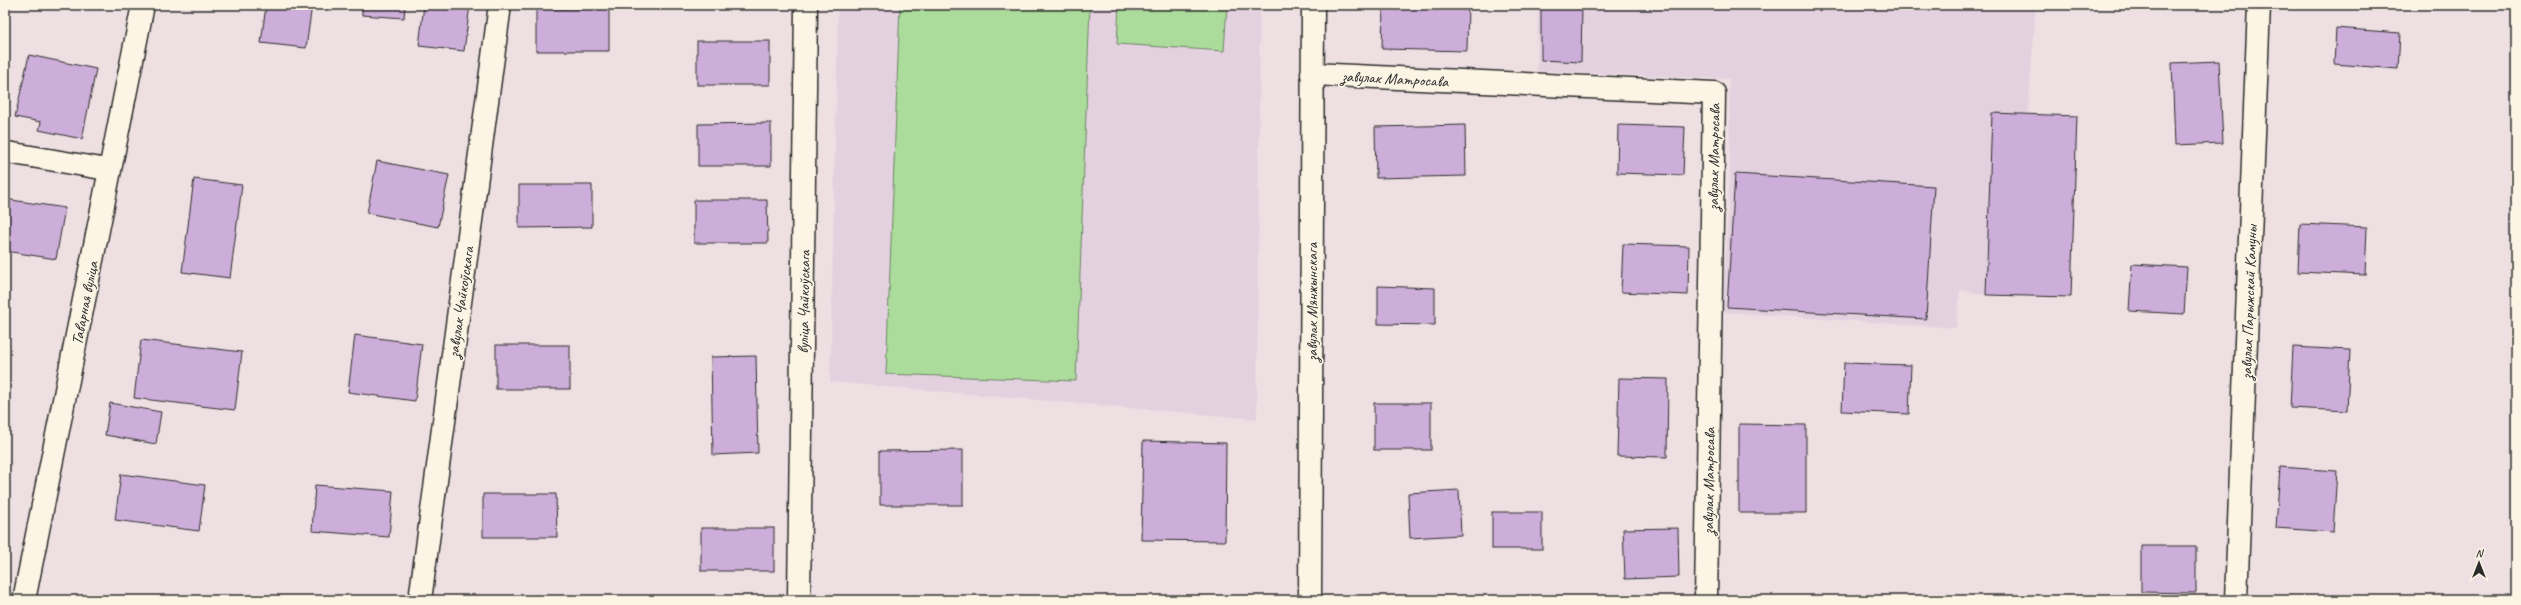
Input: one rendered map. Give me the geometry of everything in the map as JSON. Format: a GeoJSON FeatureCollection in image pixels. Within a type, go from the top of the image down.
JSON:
{"type":"FeatureCollection","features":[{"type":"Feature","properties":{"kind":"street","name":"Таварная вуліца"},"geometry":{"type":"LineString","coordinates":[[24,600],[143,5]]}},
{"type":"Feature","properties":{"kind":"street","name":"завулак Чайкоўскага"},"geometry":{"type":"LineString","coordinates":[[420,600],[500,5]]}},
{"type":"Feature","properties":{"kind":"street","name":"вуліца Чайкоўскага"},"geometry":{"type":"LineString","coordinates":[[799,600],[806,5]]}},
{"type":"Feature","properties":{"kind":"street","name":"завулак Мянжынскага"},"geometry":{"type":"LineString","coordinates":[[1310,600],[1313,5]]}},
{"type":"Feature","properties":{"kind":"street","name":"завулак Парыжскай Камуны"},"geometry":{"type":"LineString","coordinates":[[2236,600],[2259,5]]}},
{"type":"Feature","properties":{"kind":"street","name":"завулак Матросава"},"geometry":{"type":"LineString","coordinates":[[1312,74],[1714,93],[1706,600]]}},
{"type":"Feature","properties":{"kind":"lane"},"geometry":{"type":"LineString","coordinates":[[5,152],[110,170]]}},
{"type":"Feature","properties":{"kind":"shaded area"},"geometry":{"type":"Polygon","coordinates":[[[838,5],[1260,5],[1257,419],[830,382],[838,5]]]}},
{"type":"Feature","properties":{"kind":"shaded area"},"geometry":{"type":"Polygon","coordinates":[[[1538,5],[2036,5],[2028,114],[2077,116],[2071,297],[1986,295],[1960,290],[1956,328],[1723,312],[1730,167],[1729,79],[1537,71],[1538,5]]]}},
{"type":"Feature","properties":{"kind":"green space"},"geometry":{"type":"Polygon","coordinates":[[[900,5],[1090,5],[1076,381],[886,374],[900,5]]]}},
{"type":"Feature","properties":{"kind":"green space"},"geometry":{"type":"Polygon","coordinates":[[[1119,5],[1227,5],[1224,51],[1117,44],[1119,5]]]}},
{"type":"Feature","properties":{"kind":"building"},"geometry":{"type":"Polygon","coordinates":[[[266,5],[312,5],[306,48],[261,43],[266,5]]]}},
{"type":"Feature","properties":{"kind":"building"},"geometry":{"type":"Polygon","coordinates":[[[362,5],[405,5],[404,18],[362,15],[362,5]]]}},
{"type":"Feature","properties":{"kind":"building"},"geometry":{"type":"Polygon","coordinates":[[[424,5],[470,5],[464,51],[419,46],[424,5]]]}},
{"type":"Feature","properties":{"kind":"building"},"geometry":{"type":"Polygon","coordinates":[[[1383,5],[1468,5],[1467,51],[1382,49],[1383,5]]]}},
{"type":"Feature","properties":{"kind":"building"},"geometry":{"type":"Polygon","coordinates":[[[1541,5],[1582,5],[1581,62],[1541,60],[1541,5]]]}},
{"type":"Feature","properties":{"kind":"building"},"geometry":{"type":"Polygon","coordinates":[[[609,8],[609,51],[536,51],[536,9],[609,8]]]}},
{"type":"Feature","properties":{"kind":"building"},"geometry":{"type":"Polygon","coordinates":[[[2336,28],[2400,33],[2398,69],[2334,64],[2336,28]]]}},
{"type":"Feature","properties":{"kind":"building"},"geometry":{"type":"Polygon","coordinates":[[[697,41],[770,41],[770,85],[697,85],[697,41]]]}},
{"type":"Feature","properties":{"kind":"building"},"geometry":{"type":"Polygon","coordinates":[[[29,55],[96,69],[82,139],[39,130],[41,122],[15,117],[29,55]]]}},
{"type":"Feature","properties":{"kind":"building"},"geometry":{"type":"Polygon","coordinates":[[[2219,61],[2223,143],[2175,145],[2172,63],[2219,61]]]}},
{"type":"Feature","properties":{"kind":"building"},"geometry":{"type":"Polygon","coordinates":[[[1992,113],[2077,116],[2071,297],[1986,295],[1992,113]]]}},
{"type":"Feature","properties":{"kind":"building"},"geometry":{"type":"Polygon","coordinates":[[[771,123],[771,166],[698,166],[698,124],[771,123]]]}},
{"type":"Feature","properties":{"kind":"building"},"geometry":{"type":"Polygon","coordinates":[[[1465,125],[1466,176],[1376,178],[1375,127],[1465,125]]]}},
{"type":"Feature","properties":{"kind":"building"},"geometry":{"type":"Polygon","coordinates":[[[1618,125],[1685,127],[1683,175],[1617,173],[1618,125]]]}},
{"type":"Feature","properties":{"kind":"building"},"geometry":{"type":"Polygon","coordinates":[[[377,161],[449,175],[438,227],[367,213],[377,161]]]}},
{"type":"Feature","properties":{"kind":"building"},"geometry":{"type":"Polygon","coordinates":[[[1735,174],[1934,186],[1926,319],[1727,307],[1735,174]]]}},
{"type":"Feature","properties":{"kind":"building"},"geometry":{"type":"Polygon","coordinates":[[[194,179],[242,185],[230,278],[182,272],[194,179]]]}},
{"type":"Feature","properties":{"kind":"building"},"geometry":{"type":"Polygon","coordinates":[[[519,185],[592,185],[592,227],[519,228],[519,185]]]}},
{"type":"Feature","properties":{"kind":"building"},"geometry":{"type":"Polygon","coordinates":[[[5,199],[65,208],[56,259],[5,251],[5,199]]]}},
{"type":"Feature","properties":{"kind":"building"},"geometry":{"type":"Polygon","coordinates":[[[694,200],[767,200],[768,243],[694,243],[694,200]]]}},
{"type":"Feature","properties":{"kind":"building"},"geometry":{"type":"Polygon","coordinates":[[[2300,224],[2367,227],[2365,275],[2298,272],[2300,224]]]}},
{"type":"Feature","properties":{"kind":"building"},"geometry":{"type":"Polygon","coordinates":[[[1623,244],[1689,246],[1688,295],[1621,292],[1623,244]]]}},
{"type":"Feature","properties":{"kind":"building"},"geometry":{"type":"Polygon","coordinates":[[[2132,264],[2187,267],[2184,314],[2129,311],[2132,264]]]}},
{"type":"Feature","properties":{"kind":"building"},"geometry":{"type":"Polygon","coordinates":[[[1378,286],[1435,288],[1435,325],[1378,324],[1378,286]]]}},
{"type":"Feature","properties":{"kind":"building"},"geometry":{"type":"Polygon","coordinates":[[[355,335],[422,344],[415,401],[348,392],[355,335]]]}},
{"type":"Feature","properties":{"kind":"building"},"geometry":{"type":"Polygon","coordinates":[[[141,340],[242,352],[235,410],[134,398],[141,340]]]}},
{"type":"Feature","properties":{"kind":"building"},"geometry":{"type":"Polygon","coordinates":[[[496,345],[570,345],[570,389],[496,389],[496,345]]]}},
{"type":"Feature","properties":{"kind":"building"},"geometry":{"type":"Polygon","coordinates":[[[2293,347],[2350,350],[2347,411],[2290,408],[2293,347]]]}},
{"type":"Feature","properties":{"kind":"building"},"geometry":{"type":"Polygon","coordinates":[[[756,356],[758,453],[713,455],[711,357],[756,356]]]}},
{"type":"Feature","properties":{"kind":"building"},"geometry":{"type":"Polygon","coordinates":[[[1844,363],[1911,365],[1909,414],[1842,411],[1844,363]]]}},
{"type":"Feature","properties":{"kind":"building"},"geometry":{"type":"Polygon","coordinates":[[[1619,378],[1668,379],[1667,457],[1617,456],[1619,378]]]}},
{"type":"Feature","properties":{"kind":"building"},"geometry":{"type":"Polygon","coordinates":[[[110,403],[161,412],[156,444],[105,435],[110,403]]]}},
{"type":"Feature","properties":{"kind":"building"},"geometry":{"type":"Polygon","coordinates":[[[1374,403],[1431,403],[1431,450],[1374,450],[1374,403]]]}},
{"type":"Feature","properties":{"kind":"building"},"geometry":{"type":"Polygon","coordinates":[[[1739,424],[1806,425],[1806,513],[1739,513],[1739,424]]]}},
{"type":"Feature","properties":{"kind":"building"},"geometry":{"type":"Polygon","coordinates":[[[1143,441],[1226,443],[1225,541],[1141,540],[1143,441]]]}},
{"type":"Feature","properties":{"kind":"building"},"geometry":{"type":"Polygon","coordinates":[[[963,450],[963,505],[880,505],[880,451],[963,450]]]}},
{"type":"Feature","properties":{"kind":"building"},"geometry":{"type":"Polygon","coordinates":[[[2280,467],[2337,471],[2333,532],[2276,528],[2280,467]]]}},
{"type":"Feature","properties":{"kind":"building"},"geometry":{"type":"Polygon","coordinates":[[[121,474],[205,485],[199,531],[115,520],[121,474]]]}},
{"type":"Feature","properties":{"kind":"building"},"geometry":{"type":"Polygon","coordinates":[[[315,485],[393,491],[389,537],[312,531],[315,485]]]}},
{"type":"Feature","properties":{"kind":"building"},"geometry":{"type":"Polygon","coordinates":[[[1459,490],[1461,535],[1410,538],[1408,493],[1459,490]]]}},
{"type":"Feature","properties":{"kind":"building"},"geometry":{"type":"Polygon","coordinates":[[[483,494],[556,494],[557,537],[483,537],[483,494]]]}},
{"type":"Feature","properties":{"kind":"building"},"geometry":{"type":"Polygon","coordinates":[[[1492,512],[1542,512],[1542,549],[1492,549],[1492,512]]]}},
{"type":"Feature","properties":{"kind":"building"},"geometry":{"type":"Polygon","coordinates":[[[701,528],[774,528],[774,571],[701,571],[701,528]]]}},
{"type":"Feature","properties":{"kind":"building"},"geometry":{"type":"Polygon","coordinates":[[[1678,528],[1679,577],[1625,579],[1623,529],[1678,528]]]}},
{"type":"Feature","properties":{"kind":"building"},"geometry":{"type":"Polygon","coordinates":[[[2141,546],[2196,546],[2196,593],[2141,592],[2141,546]]]}}]}
